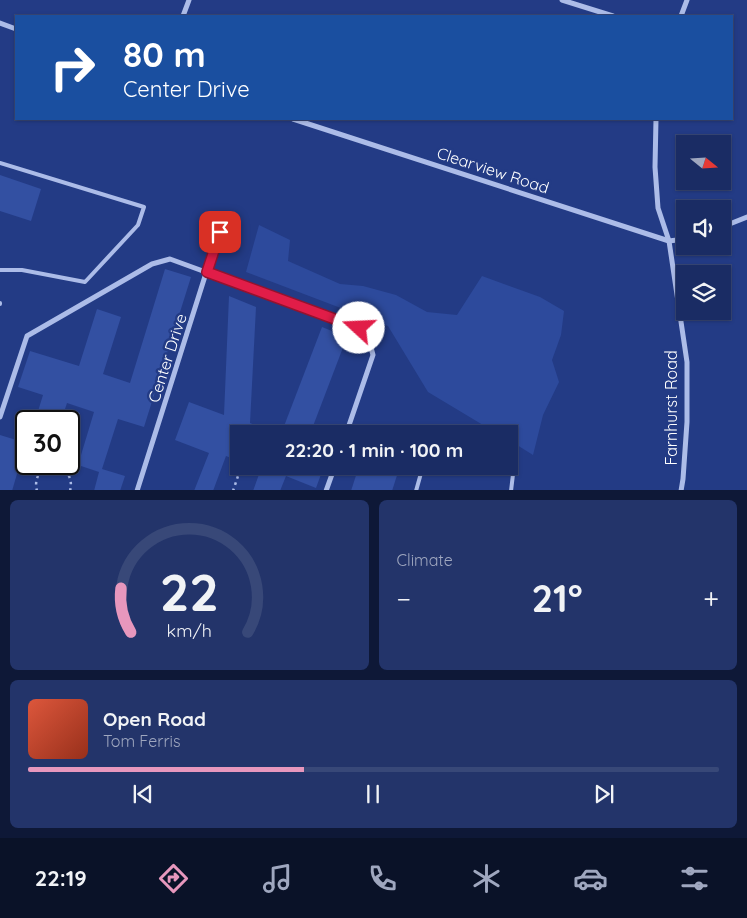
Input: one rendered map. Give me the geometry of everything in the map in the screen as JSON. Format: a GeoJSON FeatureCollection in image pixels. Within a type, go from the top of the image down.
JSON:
{"type":"FeatureCollection","features":[{"type":"Feature","properties":{"kind":"street"},"geometry":{"type":"LineString","coordinates":[[183,15],[189,0]]}},
{"type":"Feature","properties":{"kind":"street"},"geometry":{"type":"LineString","coordinates":[[562,0],[610,15]]}},
{"type":"Feature","properties":{"kind":"street"},"geometry":{"type":"LineString","coordinates":[[681,15],[687,0]]}},
{"type":"Feature","properties":{"kind":"street"},"geometry":{"type":"LineString","coordinates":[[0,23],[15,29]]}},
{"type":"Feature","properties":{"kind":"street","name":"Clearview Road"},"geometry":{"type":"LineString","coordinates":[[297,120],[669,240],[676,239]]}},
{"type":"Feature","properties":{"kind":"street","name":"Farnhurst Road"},"geometry":{"type":"LineString","coordinates":[[656,120],[655,167],[658,208],[669,240],[686,362],[687,422],[684,479],[681,490]]}},
{"type":"Feature","properties":{"kind":"street"},"geometry":{"type":"LineString","coordinates":[[731,223],[747,217]]}},
{"type":"Feature","properties":{"kind":"street","name":"Center Drive"},"geometry":{"type":"LineString","coordinates":[[137,490],[220,232]]}},
{"type":"Feature","properties":{"kind":"street"},"geometry":{"type":"LineString","coordinates":[[0,418],[27,336],[152,264],[170,259],[359,328],[369,340],[373,355],[349,425]]}},
{"type":"Feature","properties":{"kind":"street"},"geometry":{"type":"LineString","coordinates":[[326,490],[332,475]]}},
{"type":"Feature","properties":{"kind":"lane"},"geometry":{"type":"LineString","coordinates":[[0,163],[144,207],[138,225],[85,282],[22,270],[0,270]]}},
{"type":"Feature","properties":{"kind":"lane"},"geometry":{"type":"LineString","coordinates":[[416,490],[421,475]]}},
{"type":"Feature","properties":{"kind":"lane"},"geometry":{"type":"LineString","coordinates":[[510,490],[512,475]]}},
{"type":"Feature","properties":{"kind":"path"},"geometry":{"type":"LineString","coordinates":[[37,490],[36,480],[40,475]]}},
{"type":"Feature","properties":{"kind":"path"},"geometry":{"type":"LineString","coordinates":[[69,475],[71,482],[70,490]]}},
{"type":"Feature","properties":{"kind":"path"},"geometry":{"type":"LineString","coordinates":[[233,490],[238,475]]}},
{"type":"Feature","properties":{"kind":"shaded area"},"geometry":{"type":"Polygon","coordinates":[[[259,225],[290,240],[288,261],[340,284],[363,286],[396,295],[427,312],[457,315],[482,276],[540,297],[564,311],[561,335],[552,360],[559,382],[543,415],[533,455],[518,446],[518,425],[483,425],[428,392],[388,326],[246,272],[259,225]]]}},
{"type":"Feature","properties":{"kind":"building"},"geometry":{"type":"Polygon","coordinates":[[[0,175],[41,189],[31,221],[0,211],[0,175]]]}},
{"type":"Feature","properties":{"kind":"building"},"geometry":{"type":"Polygon","coordinates":[[[165,269],[191,277],[144,427],[118,419],[102,469],[125,476],[120,490],[94,490],[99,472],[80,466],[80,458],[94,412],[67,403],[65,410],[38,410],[43,395],[18,387],[30,351],[79,366],[97,309],[121,317],[103,374],[130,383],[165,269]]]}},
{"type":"Feature","properties":{"kind":"building"},"geometry":{"type":"Polygon","coordinates":[[[229,296],[256,307],[250,423],[255,425],[230,425],[230,458],[226,456],[213,490],[194,490],[209,453],[175,440],[189,402],[224,415],[229,296]]]}},
{"type":"Feature","properties":{"kind":"building"},"geometry":{"type":"Polygon","coordinates":[[[322,327],[347,337],[313,425],[284,425],[322,327]]]}},
{"type":"Feature","properties":{"kind":"building"},"geometry":{"type":"Polygon","coordinates":[[[0,435],[15,440],[15,475],[17,475],[12,490],[0,490],[0,435]]]}},
{"type":"Feature","properties":{"kind":"building"},"geometry":{"type":"Polygon","coordinates":[[[259,475],[321,475],[316,488],[286,476],[280,490],[253,490],[259,475]]]}},
{"type":"Feature","properties":{"kind":"building"},"geometry":{"type":"Polygon","coordinates":[[[356,475],[397,475],[392,490],[351,490],[356,475]]]}},
{"type":"Feature","properties":{"kind":"route"},"geometry":{"type":"LineString","coordinates":[[220,232],[207,272],[359,328]]}}]}
